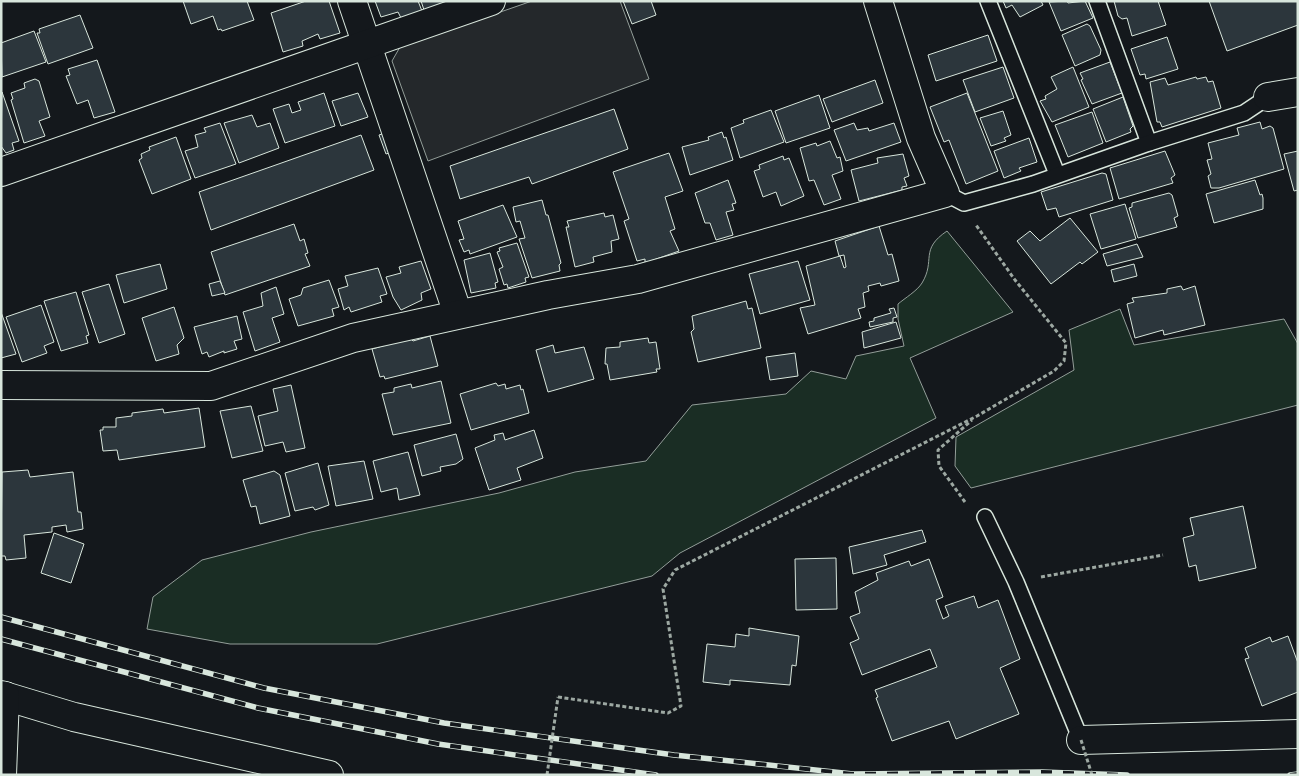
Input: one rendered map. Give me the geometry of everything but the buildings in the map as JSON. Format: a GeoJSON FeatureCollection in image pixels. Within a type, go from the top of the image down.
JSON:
{"type":"FeatureCollection","features":[{"type":"Feature","properties":{"kind":"street"},"geometry":{"type":"LineString","coordinates":[[352,1],[458,314]]}},
{"type":"Feature","properties":{"kind":"street"},"geometry":{"type":"LineString","coordinates":[[1,172],[491,1]]}},
{"type":"Feature","properties":{"kind":"street"},"geometry":{"type":"LineString","coordinates":[[1,385],[211,386],[337,342],[548,295],[638,279],[954,198],[921,138],[878,1]]}},
{"type":"Feature","properties":{"kind":"street"},"geometry":{"type":"LineString","coordinates":[[1268,98],[1298,92]]}},
{"type":"Feature","properties":{"kind":"street"},"geometry":{"type":"LineString","coordinates":[[2,775],[3,696],[74,717],[329,775]]}},
{"type":"Feature","properties":{"kind":"street"},"geometry":{"type":"LineString","coordinates":[[1081,740],[1298,734]]}},
{"type":"Feature","properties":{"kind":"lane"},"geometry":{"type":"LineString","coordinates":[[988,1],[1057,174]]}},
{"type":"Feature","properties":{"kind":"lane"},"geometry":{"type":"LineString","coordinates":[[1097,1],[1149,143]]}},
{"type":"Feature","properties":{"kind":"lane"},"geometry":{"type":"LineString","coordinates":[[954,198],[1033,184],[1149,143],[1244,114],[1268,98]]}},
{"type":"Feature","properties":{"kind":"lane"},"geometry":{"type":"LineString","coordinates":[[985,517],[1016,582],[1081,740]]}},
{"type":"Feature","properties":{"kind":"path"},"geometry":{"type":"LineString","coordinates":[[547,775],[558,697],[668,713],[681,706],[663,589],[675,570],[977,416],[1054,371],[1064,361],[1066,343],[1014,280],[970,217],[954,198]]}},
{"type":"Feature","properties":{"kind":"path"},"geometry":{"type":"LineString","coordinates":[[977,416],[938,450],[939,466],[968,505],[979,510],[985,517]]}},
{"type":"Feature","properties":{"kind":"path"},"geometry":{"type":"LineString","coordinates":[[1016,582],[1163,555]]}},
{"type":"Feature","properties":{"kind":"path"},"geometry":{"type":"LineString","coordinates":[[1081,740],[1092,775]]}},
{"type":"Feature","properties":{"kind":"green space"},"geometry":{"type":"Polygon","coordinates":[[[947,231],[1013,312],[910,358],[936,418],[680,553],[652,576],[377,644],[230,644],[147,629],[153,597],[202,560],[311,532],[499,493],[575,472],[646,461],[692,405],[786,394],[811,371],[846,379],[856,356],[904,346],[898,319],[898,304],[920,286],[928,268],[930,250],[938,238],[947,231]]]}},
{"type":"Feature","properties":{"kind":"green space"},"geometry":{"type":"Polygon","coordinates":[[[1120,309],[1134,345],[1284,319],[1298,344],[1298,405],[971,488],[955,466],[956,437],[1074,370],[1069,330],[1120,309]]]}},
{"type":"Feature","properties":{"kind":"shaded area"},"geometry":{"type":"Polygon","coordinates":[[[532,1],[620,1],[649,79],[428,161],[392,61],[400,47],[532,1]]]}},
{"type":"Feature","properties":{"kind":"railway"},"geometry":{"type":"LineString","coordinates":[[1,617],[264,688],[444,723],[674,755],[853,774],[1042,772],[1127,775]]}},
{"type":"Feature","properties":{"kind":"railway"},"geometry":{"type":"LineString","coordinates":[[1,639],[258,708],[438,744],[656,775]]}},
{"type":"Feature","properties":{"kind":"railway"},"geometry":{"type":"LineString","coordinates":[[1290,775],[1298,774]]}}]}
